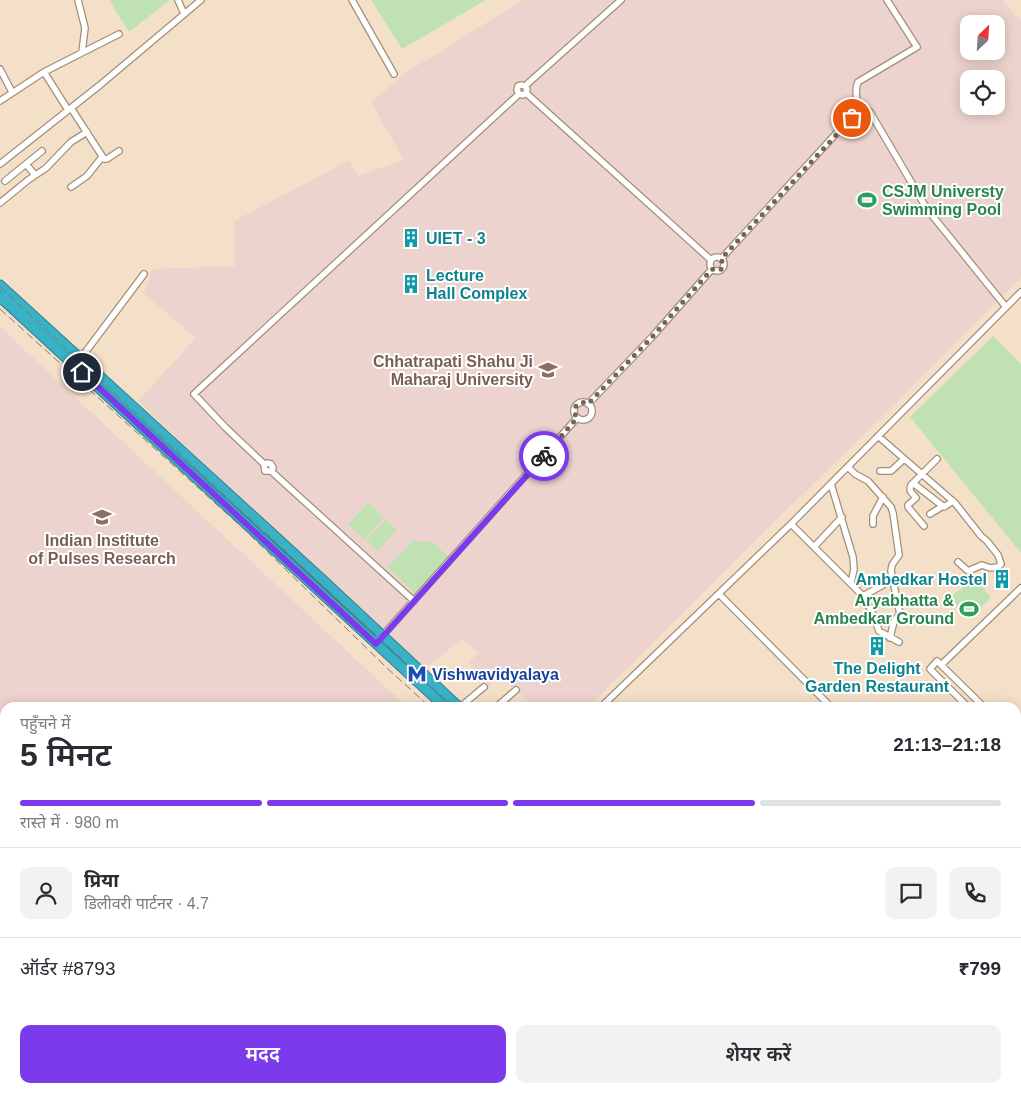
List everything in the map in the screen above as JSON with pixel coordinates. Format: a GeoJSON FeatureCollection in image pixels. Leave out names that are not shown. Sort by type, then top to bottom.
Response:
{"type":"FeatureCollection","features":[{"type":"Feature","properties":{"kind":"highway"},"geometry":{"type":"LineString","coordinates":[[0,285],[455,702]]}},
{"type":"Feature","properties":{"kind":"highway"},"geometry":{"type":"LineString","coordinates":[[0,297],[439,702]]}},
{"type":"Feature","properties":{"kind":"highway"},"geometry":{"type":"LineString","coordinates":[[142,427],[148,420]]}},
{"type":"Feature","properties":{"kind":"street"},"geometry":{"type":"LineString","coordinates":[[78,0],[85,28],[82,52]]}},
{"type":"Feature","properties":{"kind":"street"},"geometry":{"type":"LineString","coordinates":[[178,0],[184,14]]}},
{"type":"Feature","properties":{"kind":"street"},"geometry":{"type":"LineString","coordinates":[[0,164],[201,0]]}},
{"type":"Feature","properties":{"kind":"street"},"geometry":{"type":"LineString","coordinates":[[352,0],[394,74]]}},
{"type":"Feature","properties":{"kind":"street"},"geometry":{"type":"LineString","coordinates":[[519,94],[518,86],[525,86],[621,0]]}},
{"type":"Feature","properties":{"kind":"street"},"geometry":{"type":"LineString","coordinates":[[721,259],[852,118],[857,107],[855,89],[858,82],[917,47],[887,0]]}},
{"type":"Feature","properties":{"kind":"street"},"geometry":{"type":"LineString","coordinates":[[0,101],[44,72],[119,34]]}},
{"type":"Feature","properties":{"kind":"street"},"geometry":{"type":"LineString","coordinates":[[0,69],[12,92]]}},
{"type":"Feature","properties":{"kind":"street"},"geometry":{"type":"LineString","coordinates":[[44,72],[87,132],[102,157],[106,160],[119,152]]}},
{"type":"Feature","properties":{"kind":"street"},"geometry":{"type":"LineString","coordinates":[[525,86],[527,89],[526,93],[711,260]]}},
{"type":"Feature","properties":{"kind":"street"},"geometry":{"type":"LineString","coordinates":[[414,601],[271,471],[264,471],[264,464],[194,394],[519,94],[526,93]]}},
{"type":"Feature","properties":{"kind":"street"},"geometry":{"type":"LineString","coordinates":[[857,107],[864,108],[870,112],[927,209],[1006,307]]}},
{"type":"Feature","properties":{"kind":"street"},"geometry":{"type":"LineString","coordinates":[[0,203],[52,162],[71,142],[87,132]]}},
{"type":"Feature","properties":{"kind":"street"},"geometry":{"type":"LineString","coordinates":[[5,182],[42,151]]}},
{"type":"Feature","properties":{"kind":"street"},"geometry":{"type":"LineString","coordinates":[[71,187],[87,176],[102,157]]}},
{"type":"Feature","properties":{"kind":"street"},"geometry":{"type":"LineString","coordinates":[[26,164],[35,175]]}},
{"type":"Feature","properties":{"kind":"street"},"geometry":{"type":"LineString","coordinates":[[711,260],[721,259]]}},
{"type":"Feature","properties":{"kind":"street"},"geometry":{"type":"LineString","coordinates":[[712,269],[717,271],[722,269],[721,259]]}},
{"type":"Feature","properties":{"kind":"street"},"geometry":{"type":"LineString","coordinates":[[711,260],[710,265],[712,269]]}},
{"type":"Feature","properties":{"kind":"street"},"geometry":{"type":"LineString","coordinates":[[588,404],[652,337],[712,269]]}},
{"type":"Feature","properties":{"kind":"street"},"geometry":{"type":"LineString","coordinates":[[81,358],[144,274]]}},
{"type":"Feature","properties":{"kind":"street"},"geometry":{"type":"LineString","coordinates":[[606,702],[791,524],[1021,292]]}},
{"type":"Feature","properties":{"kind":"street"},"geometry":{"type":"LineString","coordinates":[[582,402],[588,404],[592,410],[590,417],[584,420],[577,418],[574,412],[576,406],[582,402]]}},
{"type":"Feature","properties":{"kind":"street"},"geometry":{"type":"LineString","coordinates":[[376,644],[577,418]]}},
{"type":"Feature","properties":{"kind":"street"},"geometry":{"type":"LineString","coordinates":[[878,436],[953,501],[987,541],[998,556],[1000,564],[998,567],[980,566],[968,571],[958,562]]}},
{"type":"Feature","properties":{"kind":"street"},"geometry":{"type":"LineString","coordinates":[[880,471],[891,471],[904,459]]}},
{"type":"Feature","properties":{"kind":"street"},"geometry":{"type":"LineString","coordinates":[[924,526],[908,507],[916,498],[910,490],[913,483],[937,459]]}},
{"type":"Feature","properties":{"kind":"street"},"geometry":{"type":"LineString","coordinates":[[848,467],[855,474],[868,481],[892,510],[899,552],[891,571],[900,614],[894,621],[890,638]]}},
{"type":"Feature","properties":{"kind":"street"},"geometry":{"type":"LineString","coordinates":[[913,483],[943,506]]}},
{"type":"Feature","properties":{"kind":"street"},"geometry":{"type":"LineString","coordinates":[[831,484],[854,560],[851,583]]}},
{"type":"Feature","properties":{"kind":"street"},"geometry":{"type":"LineString","coordinates":[[873,524],[873,516],[883,498]]}},
{"type":"Feature","properties":{"kind":"street"},"geometry":{"type":"LineString","coordinates":[[930,514],[953,501]]}},
{"type":"Feature","properties":{"kind":"street"},"geometry":{"type":"LineString","coordinates":[[814,547],[842,517]]}},
{"type":"Feature","properties":{"kind":"street"},"geometry":{"type":"LineString","coordinates":[[791,524],[863,596],[873,614],[879,631],[899,642]]}},
{"type":"Feature","properties":{"kind":"street"},"geometry":{"type":"LineString","coordinates":[[863,596],[884,586]]}},
{"type":"Feature","properties":{"kind":"street"},"geometry":{"type":"LineString","coordinates":[[963,702],[930,669],[939,663],[1021,588]]}},
{"type":"Feature","properties":{"kind":"street"},"geometry":{"type":"LineString","coordinates":[[719,594],[826,702]]}},
{"type":"Feature","properties":{"kind":"street"},"geometry":{"type":"LineString","coordinates":[[939,663],[979,702]]}},
{"type":"Feature","properties":{"kind":"street"},"geometry":{"type":"LineString","coordinates":[[466,702],[484,687]]}},
{"type":"Feature","properties":{"kind":"street"},"geometry":{"type":"LineString","coordinates":[[502,702],[516,690]]}},
{"type":"Feature","properties":{"kind":"shaded area","name":"Chhatrapati Shahu Ji Maharaj University"},"geometry":{"type":"Polygon","coordinates":[[[523,0],[1002,0],[1021,21],[1021,278],[593,702],[529,702],[501,676],[489,686],[469,662],[478,653],[462,639],[423,670],[138,401],[196,338],[144,294],[152,269],[235,266],[234,221],[350,160],[358,176],[404,160],[371,102],[407,72],[523,0]]]}},
{"type":"Feature","properties":{"kind":"shaded area","name":"Indian Institute of Pulses Research"},"geometry":{"type":"Polygon","coordinates":[[[0,327],[402,702],[0,702],[0,327]]]}},
{"type":"Feature","properties":{"kind":"green space"},"geometry":{"type":"Polygon","coordinates":[[[109,0],[170,0],[129,32],[109,0]]]}},
{"type":"Feature","properties":{"kind":"green space"},"geometry":{"type":"Polygon","coordinates":[[[371,0],[486,0],[402,49],[371,0]]]}},
{"type":"Feature","properties":{"kind":"green space"},"geometry":{"type":"Polygon","coordinates":[[[993,336],[1021,364],[1021,553],[910,417],[993,336]]]}},
{"type":"Feature","properties":{"kind":"green space"},"geometry":{"type":"Polygon","coordinates":[[[368,503],[384,518],[364,539],[348,524],[368,503]]]}},
{"type":"Feature","properties":{"kind":"green space"},"geometry":{"type":"Polygon","coordinates":[[[386,520],[397,530],[377,551],[366,541],[386,520]]]}},
{"type":"Feature","properties":{"kind":"green space"},"geometry":{"type":"Polygon","coordinates":[[[413,540],[419,542],[431,541],[449,557],[416,594],[387,567],[413,540]]]}},
{"type":"Feature","properties":{"kind":"green space","name":"Aryabhatta & Ambedkar Ground"},"geometry":{"type":"Polygon","coordinates":[[[976,579],[991,598],[968,619],[949,597],[976,579]]]}},
{"type":"Feature","properties":{"kind":"railway"},"geometry":{"type":"LineString","coordinates":[[0,287],[449,702]]}},
{"type":"Feature","properties":{"kind":"railway"},"geometry":{"type":"LineString","coordinates":[[0,309],[245,530],[424,702]]}},
{"type":"Feature","properties":{"kind":"way so far"},"geometry":{"type":"LineString","coordinates":[[544,456],[577,418],[574,409],[578,403],[585,402],[588,404],[652,337],[712,269],[717,271],[722,269],[723,261],[721,259],[852,118]]}},
{"type":"Feature","properties":{"kind":"place","name":"CSJM Universty Swimming Pool"},"geometry":{"type":"Point","coordinates":[867,200]}},
{"type":"Feature","properties":{"kind":"place","name":"UIET - 3"},"geometry":{"type":"Point","coordinates":[411,238]}},
{"type":"Feature","properties":{"kind":"place","name":"Lecture Hall Complex"},"geometry":{"type":"Point","coordinates":[411,284]}},
{"type":"Feature","properties":{"kind":"place","name":"Chhatrapati Shahu Ji Maharaj University"},"geometry":{"type":"Point","coordinates":[548,370]}},
{"type":"Feature","properties":{"kind":"place","name":"Indian Institute of Pulses Research"},"geometry":{"type":"Point","coordinates":[102,517]}},
{"type":"Feature","properties":{"kind":"place","name":"Ambedkar Hostel"},"geometry":{"type":"Point","coordinates":[1002,579]}},
{"type":"Feature","properties":{"kind":"place","name":"Aryabhatta & Ambedkar Ground"},"geometry":{"type":"Point","coordinates":[969,609]}},
{"type":"Feature","properties":{"kind":"place","name":"The Delight Garden Restaurant"},"geometry":{"type":"Point","coordinates":[877,646]}},
{"type":"Feature","properties":{"kind":"place","name":"Vishwavidyalaya"},"geometry":{"type":"Point","coordinates":[417,674]}},
{"type":"Feature","properties":{"kind":"route"},"geometry":{"type":"LineString","coordinates":[[82,372],[376,644],[544,456]]}}]}
